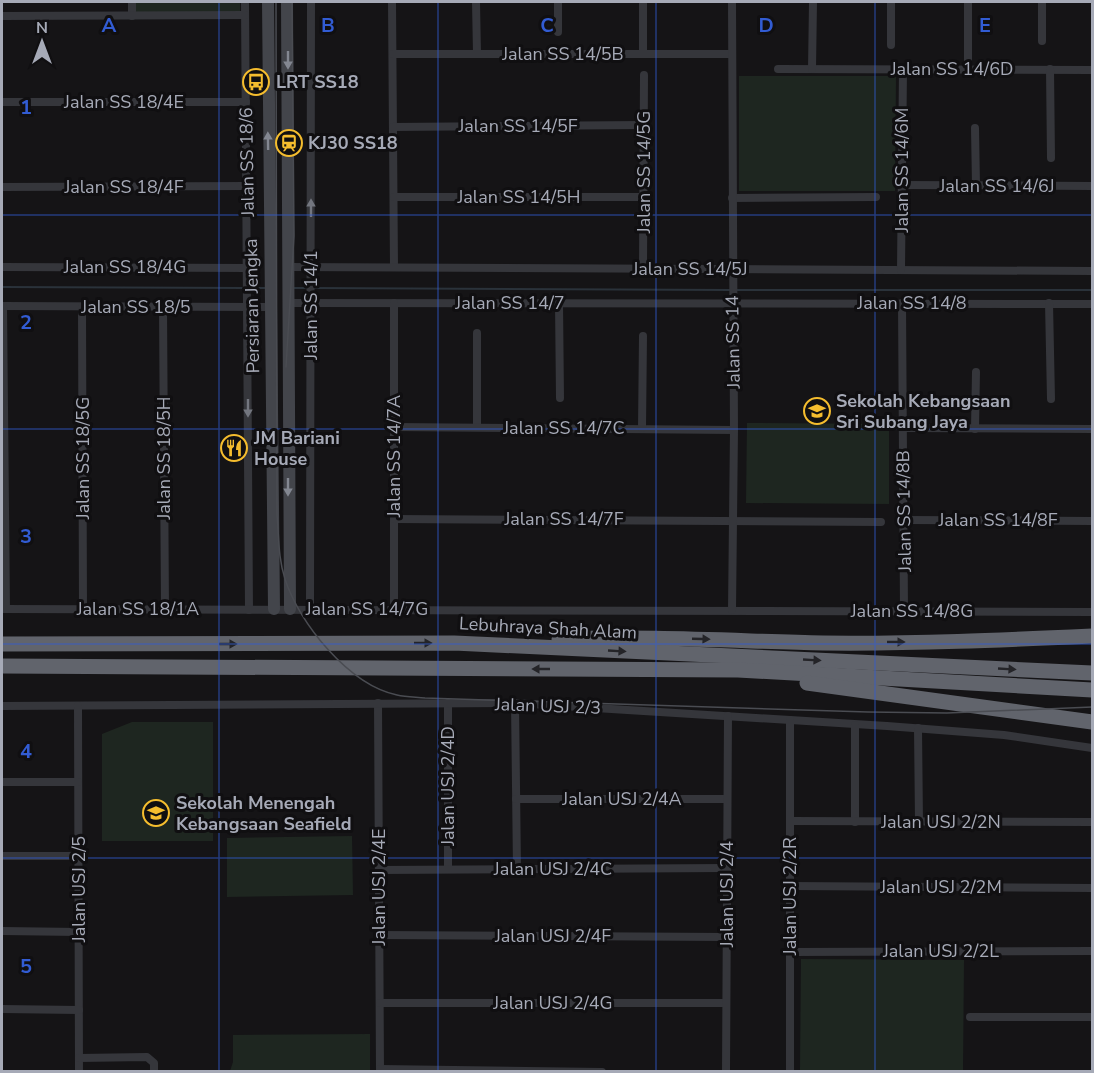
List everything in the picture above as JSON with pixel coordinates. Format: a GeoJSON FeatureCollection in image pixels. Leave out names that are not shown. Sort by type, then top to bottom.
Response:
{"type":"FeatureCollection","features":[{"type":"Feature","properties":{"kind":"highway"},"geometry":{"type":"LineString","coordinates":[[2,636],[169,644]]}},
{"type":"Feature","properties":{"kind":"highway"},"geometry":{"type":"LineString","coordinates":[[454,643],[631,636],[824,643],[936,642],[1092,636]]}},
{"type":"Feature","properties":{"kind":"highway","name":"Lebuhraya Shah Alam"},"geometry":{"type":"LineString","coordinates":[[2,644],[454,643],[1092,673]]}},
{"type":"Feature","properties":{"kind":"highway","name":"Lebuhraya Shah Alam"},"geometry":{"type":"LineString","coordinates":[[2,666],[738,670],[1092,690]]}},
{"type":"Feature","properties":{"kind":"highway"},"geometry":{"type":"LineString","coordinates":[[2,675],[70,675],[166,668]]}},
{"type":"Feature","properties":{"kind":"highway"},"geometry":{"type":"LineString","coordinates":[[738,670],[784,680],[1092,722]]}},
{"type":"Feature","properties":{"kind":"main road","name":"Persiaran Jengka"},"geometry":{"type":"LineString","coordinates":[[268,2],[274,609]]}},
{"type":"Feature","properties":{"kind":"main road","name":"Persiaran Jengka"},"geometry":{"type":"LineString","coordinates":[[287,2],[288,594],[290,609]]}},
{"type":"Feature","properties":{"kind":"main road"},"geometry":{"type":"LineString","coordinates":[[273,593],[281,599],[288,594]]}},
{"type":"Feature","properties":{"kind":"street"},"geometry":{"type":"LineString","coordinates":[[132,2],[132,16]]}},
{"type":"Feature","properties":{"kind":"street","name":"Jalan SS 18/6"},"geometry":{"type":"LineString","coordinates":[[245,2],[249,610]]}},
{"type":"Feature","properties":{"kind":"street","name":"Jalan SS 14/1"},"geometry":{"type":"LineString","coordinates":[[310,609],[311,2]]}},
{"type":"Feature","properties":{"kind":"street"},"geometry":{"type":"LineString","coordinates":[[392,2],[394,267]]}},
{"type":"Feature","properties":{"kind":"street"},"geometry":{"type":"LineString","coordinates":[[476,2],[477,54]]}},
{"type":"Feature","properties":{"kind":"street"},"geometry":{"type":"LineString","coordinates":[[558,2],[558,32]]}},
{"type":"Feature","properties":{"kind":"street"},"geometry":{"type":"LineString","coordinates":[[643,2],[644,54]]}},
{"type":"Feature","properties":{"kind":"street","name":"Jalan SS 14"},"geometry":{"type":"LineString","coordinates":[[732,2],[734,430],[732,610]]}},
{"type":"Feature","properties":{"kind":"street"},"geometry":{"type":"LineString","coordinates":[[812,69],[813,2]]}},
{"type":"Feature","properties":{"kind":"street"},"geometry":{"type":"LineString","coordinates":[[891,2],[891,45]]}},
{"type":"Feature","properties":{"kind":"street"},"geometry":{"type":"LineString","coordinates":[[968,2],[968,69]]}},
{"type":"Feature","properties":{"kind":"street"},"geometry":{"type":"LineString","coordinates":[[1042,2],[1042,41]]}},
{"type":"Feature","properties":{"kind":"street"},"geometry":{"type":"LineString","coordinates":[[2,16],[245,15]]}},
{"type":"Feature","properties":{"kind":"street","name":"Jalan SS 14/5B"},"geometry":{"type":"LineString","coordinates":[[393,54],[732,54]]}},
{"type":"Feature","properties":{"kind":"street","name":"Jalan SS 14/6D"},"geometry":{"type":"LineString","coordinates":[[778,69],[1092,70]]}},
{"type":"Feature","properties":{"kind":"street","name":"Jalan SS 14/6M"},"geometry":{"type":"LineString","coordinates":[[901,270],[903,69]]}},
{"type":"Feature","properties":{"kind":"street"},"geometry":{"type":"LineString","coordinates":[[1050,69],[1051,158]]}},
{"type":"Feature","properties":{"kind":"street","name":"Jalan SS 14/5G"},"geometry":{"type":"LineString","coordinates":[[643,269],[644,75]]}},
{"type":"Feature","properties":{"kind":"street","name":"Jalan SS 18/4E"},"geometry":{"type":"LineString","coordinates":[[2,102],[246,102]]}},
{"type":"Feature","properties":{"kind":"street","name":"Jalan SS 14/5F"},"geometry":{"type":"LineString","coordinates":[[393,127],[644,125]]}},
{"type":"Feature","properties":{"kind":"street"},"geometry":{"type":"LineString","coordinates":[[975,128],[976,186]]}},
{"type":"Feature","properties":{"kind":"street","name":"Jalan SS 14/6J"},"geometry":{"type":"LineString","coordinates":[[902,185],[1092,186]]}},
{"type":"Feature","properties":{"kind":"street","name":"Jalan SS 18/4F"},"geometry":{"type":"LineString","coordinates":[[2,187],[247,186]]}},
{"type":"Feature","properties":{"kind":"street","name":"Jalan SS 14/5H"},"geometry":{"type":"LineString","coordinates":[[394,197],[644,197]]}},
{"type":"Feature","properties":{"kind":"street"},"geometry":{"type":"LineString","coordinates":[[732,198],[876,197]]}},
{"type":"Feature","properties":{"kind":"street","name":"Jalan SS 18/4G"},"geometry":{"type":"LineString","coordinates":[[2,267],[248,268]]}},
{"type":"Feature","properties":{"kind":"street","name":"Jalan SS 14/5J"},"geometry":{"type":"LineString","coordinates":[[288,267],[1092,271]]}},
{"type":"Feature","properties":{"kind":"street","name":"Jalan SS 14/7"},"geometry":{"type":"LineString","coordinates":[[288,293],[311,303],[559,303],[732,295]]}},
{"type":"Feature","properties":{"kind":"street","name":"Jalan SS 14/8"},"geometry":{"type":"LineString","coordinates":[[732,295],[902,303],[1092,304]]}},
{"type":"Feature","properties":{"kind":"street","name":"Jalan SS 14/7A"},"geometry":{"type":"LineString","coordinates":[[394,303],[394,609]]}},
{"type":"Feature","properties":{"kind":"street"},"geometry":{"type":"LineString","coordinates":[[559,303],[560,398]]}},
{"type":"Feature","properties":{"kind":"street","name":"Jalan SS 14/8B"},"geometry":{"type":"LineString","coordinates":[[902,303],[904,611]]}},
{"type":"Feature","properties":{"kind":"street"},"geometry":{"type":"LineString","coordinates":[[1049,303],[1051,399]]}},
{"type":"Feature","properties":{"kind":"street"},"geometry":{"type":"LineString","coordinates":[[2,306],[4,609]]}},
{"type":"Feature","properties":{"kind":"street","name":"Jalan SS 18/5"},"geometry":{"type":"LineString","coordinates":[[2,306],[270,307]]}},
{"type":"Feature","properties":{"kind":"street","name":"Jalan SS 18/5G"},"geometry":{"type":"LineString","coordinates":[[82,307],[83,609]]}},
{"type":"Feature","properties":{"kind":"street","name":"Jalan SS 18/5H"},"geometry":{"type":"LineString","coordinates":[[163,307],[165,609]]}},
{"type":"Feature","properties":{"kind":"street"},"geometry":{"type":"LineString","coordinates":[[477,333],[477,427]]}},
{"type":"Feature","properties":{"kind":"street"},"geometry":{"type":"LineString","coordinates":[[642,428],[643,336]]}},
{"type":"Feature","properties":{"kind":"street"},"geometry":{"type":"LineString","coordinates":[[975,372],[975,429]]}},
{"type":"Feature","properties":{"kind":"street","name":"Jalan SS 14/7C"},"geometry":{"type":"LineString","coordinates":[[394,427],[734,430]]}},
{"type":"Feature","properties":{"kind":"street"},"geometry":{"type":"LineString","coordinates":[[903,428],[1092,429]]}},
{"type":"Feature","properties":{"kind":"street","name":"Jalan SS 14/7F"},"geometry":{"type":"LineString","coordinates":[[394,519],[734,519],[881,522]]}},
{"type":"Feature","properties":{"kind":"street","name":"Jalan SS 14/8F"},"geometry":{"type":"LineString","coordinates":[[904,520],[1092,521]]}},
{"type":"Feature","properties":{"kind":"street","name":"Jalan SS 18/1A"},"geometry":{"type":"LineString","coordinates":[[4,609],[274,609]]}},
{"type":"Feature","properties":{"kind":"street"},"geometry":{"type":"LineString","coordinates":[[274,609],[290,609]]}},
{"type":"Feature","properties":{"kind":"street","name":"Jalan SS 14/7G"},"geometry":{"type":"LineString","coordinates":[[290,609],[732,610]]}},
{"type":"Feature","properties":{"kind":"street","name":"Jalan SS 14/8G"},"geometry":{"type":"LineString","coordinates":[[732,610],[1092,612]]}},
{"type":"Feature","properties":{"kind":"street","name":"Jalan USJ 2/4E"},"geometry":{"type":"LineString","coordinates":[[378,703],[380,1070]]}},
{"type":"Feature","properties":{"kind":"street","name":"Jalan USJ 2/4D"},"geometry":{"type":"LineString","coordinates":[[448,703],[448,869]]}},
{"type":"Feature","properties":{"kind":"street"},"geometry":{"type":"LineString","coordinates":[[515,703],[517,869]]}},
{"type":"Feature","properties":{"kind":"street","name":"Jalan USJ 2/3"},"geometry":{"type":"LineString","coordinates":[[2,706],[515,703],[918,728],[1004,735],[1092,748]]}},
{"type":"Feature","properties":{"kind":"street","name":"Jalan USJ 2/5"},"geometry":{"type":"LineString","coordinates":[[78,706],[79,1071]]}},
{"type":"Feature","properties":{"kind":"street","name":"Jalan USJ 2/4"},"geometry":{"type":"LineString","coordinates":[[726,1071],[728,716]]}},
{"type":"Feature","properties":{"kind":"street","name":"Jalan USJ 2/2R"},"geometry":{"type":"LineString","coordinates":[[790,720],[790,1071]]}},
{"type":"Feature","properties":{"kind":"street"},"geometry":{"type":"LineString","coordinates":[[855,725],[855,822]]}},
{"type":"Feature","properties":{"kind":"street"},"geometry":{"type":"LineString","coordinates":[[918,728],[919,822]]}},
{"type":"Feature","properties":{"kind":"street"},"geometry":{"type":"LineString","coordinates":[[2,782],[78,782]]}},
{"type":"Feature","properties":{"kind":"street","name":"Jalan USJ 2/4A"},"geometry":{"type":"LineString","coordinates":[[516,799],[727,799]]}},
{"type":"Feature","properties":{"kind":"street","name":"Jalan USJ 2/2N"},"geometry":{"type":"LineString","coordinates":[[790,821],[1092,822]]}},
{"type":"Feature","properties":{"kind":"street"},"geometry":{"type":"LineString","coordinates":[[2,856],[79,856]]}},
{"type":"Feature","properties":{"kind":"street","name":"Jalan USJ 2/4C"},"geometry":{"type":"LineString","coordinates":[[379,870],[727,868]]}},
{"type":"Feature","properties":{"kind":"street","name":"Jalan USJ 2/2M"},"geometry":{"type":"LineString","coordinates":[[790,886],[1092,888]]}},
{"type":"Feature","properties":{"kind":"street"},"geometry":{"type":"LineString","coordinates":[[2,931],[79,932]]}},
{"type":"Feature","properties":{"kind":"street","name":"Jalan USJ 2/4F"},"geometry":{"type":"LineString","coordinates":[[379,935],[726,937]]}},
{"type":"Feature","properties":{"kind":"street","name":"Jalan USJ 2/2L"},"geometry":{"type":"LineString","coordinates":[[790,952],[1092,951]]}},
{"type":"Feature","properties":{"kind":"street","name":"Jalan USJ 2/4G"},"geometry":{"type":"LineString","coordinates":[[380,1003],[726,1003]]}},
{"type":"Feature","properties":{"kind":"street"},"geometry":{"type":"LineString","coordinates":[[2,1009],[79,1010]]}},
{"type":"Feature","properties":{"kind":"street"},"geometry":{"type":"LineString","coordinates":[[970,1017],[1092,1017]]}},
{"type":"Feature","properties":{"kind":"street"},"geometry":{"type":"LineString","coordinates":[[79,1058],[147,1057],[154,1063],[154,1071]]}},
{"type":"Feature","properties":{"kind":"street"},"geometry":{"type":"LineString","coordinates":[[380,1070],[602,1071]]}},
{"type":"Feature","properties":{"kind":"shaded area"},"geometry":{"type":"Polygon","coordinates":[[[136,2],[240,2],[240,12],[136,13],[136,2]]]}},
{"type":"Feature","properties":{"kind":"shaded area"},"geometry":{"type":"Polygon","coordinates":[[[739,76],[896,76],[895,191],[739,191],[739,76]]]}},
{"type":"Feature","properties":{"kind":"shaded area"},"geometry":{"type":"Polygon","coordinates":[[[747,423],[889,424],[889,504],[746,503],[747,423]]]}},
{"type":"Feature","properties":{"kind":"shaded area"},"geometry":{"type":"Polygon","coordinates":[[[132,722],[213,722],[213,841],[102,841],[102,734],[132,722]]]}},
{"type":"Feature","properties":{"kind":"shaded area"},"geometry":{"type":"Polygon","coordinates":[[[352,836],[353,895],[227,897],[227,838],[352,836]]]}},
{"type":"Feature","properties":{"kind":"shaded area"},"geometry":{"type":"Polygon","coordinates":[[[801,959],[964,960],[963,1071],[800,1071],[801,959]]]}},
{"type":"Feature","properties":{"kind":"shaded area"},"geometry":{"type":"Polygon","coordinates":[[[370,1034],[370,1071],[230,1071],[233,1062],[233,1035],[370,1034]]]}},
{"type":"Feature","properties":{"kind":"waterway"},"geometry":{"type":"LineString","coordinates":[[2,287],[245,288]]}},
{"type":"Feature","properties":{"kind":"waterway"},"geometry":{"type":"LineString","coordinates":[[250,288],[266,288]]}},
{"type":"Feature","properties":{"kind":"waterway"},"geometry":{"type":"LineString","coordinates":[[292,288],[308,288]]}},
{"type":"Feature","properties":{"kind":"waterway"},"geometry":{"type":"LineString","coordinates":[[313,288],[731,290]]}},
{"type":"Feature","properties":{"kind":"waterway"},"geometry":{"type":"LineString","coordinates":[[736,290],[1092,290]]}},
{"type":"Feature","properties":{"kind":"tram line"},"geometry":{"type":"LineString","coordinates":[[276,2],[277,515],[280,555],[285,579],[302,614],[328,650],[344,666],[379,689],[407,697],[425,698],[868,712],[947,713],[1092,707]]}},
{"type":"Feature","properties":{"kind":"tram line"},"geometry":{"type":"LineString","coordinates":[[286,367],[294,236],[292,2]]}},
{"type":"Feature","properties":{"kind":"place","name":"LRT SS18"},"geometry":{"type":"Point","coordinates":[256,82]}},
{"type":"Feature","properties":{"kind":"place","name":"KJ30 SS18"},"geometry":{"type":"Point","coordinates":[289,143]}},
{"type":"Feature","properties":{"kind":"place","name":"Sekolah Kebangsaan Sri Subang Jaya"},"geometry":{"type":"Point","coordinates":[817,411]}},
{"type":"Feature","properties":{"kind":"place","name":"JM Bariani House"},"geometry":{"type":"Point","coordinates":[234,448]}},
{"type":"Feature","properties":{"kind":"place","name":"Sekolah Menengah Kebangsaan Seafield"},"geometry":{"type":"Point","coordinates":[156,813]}}]}
